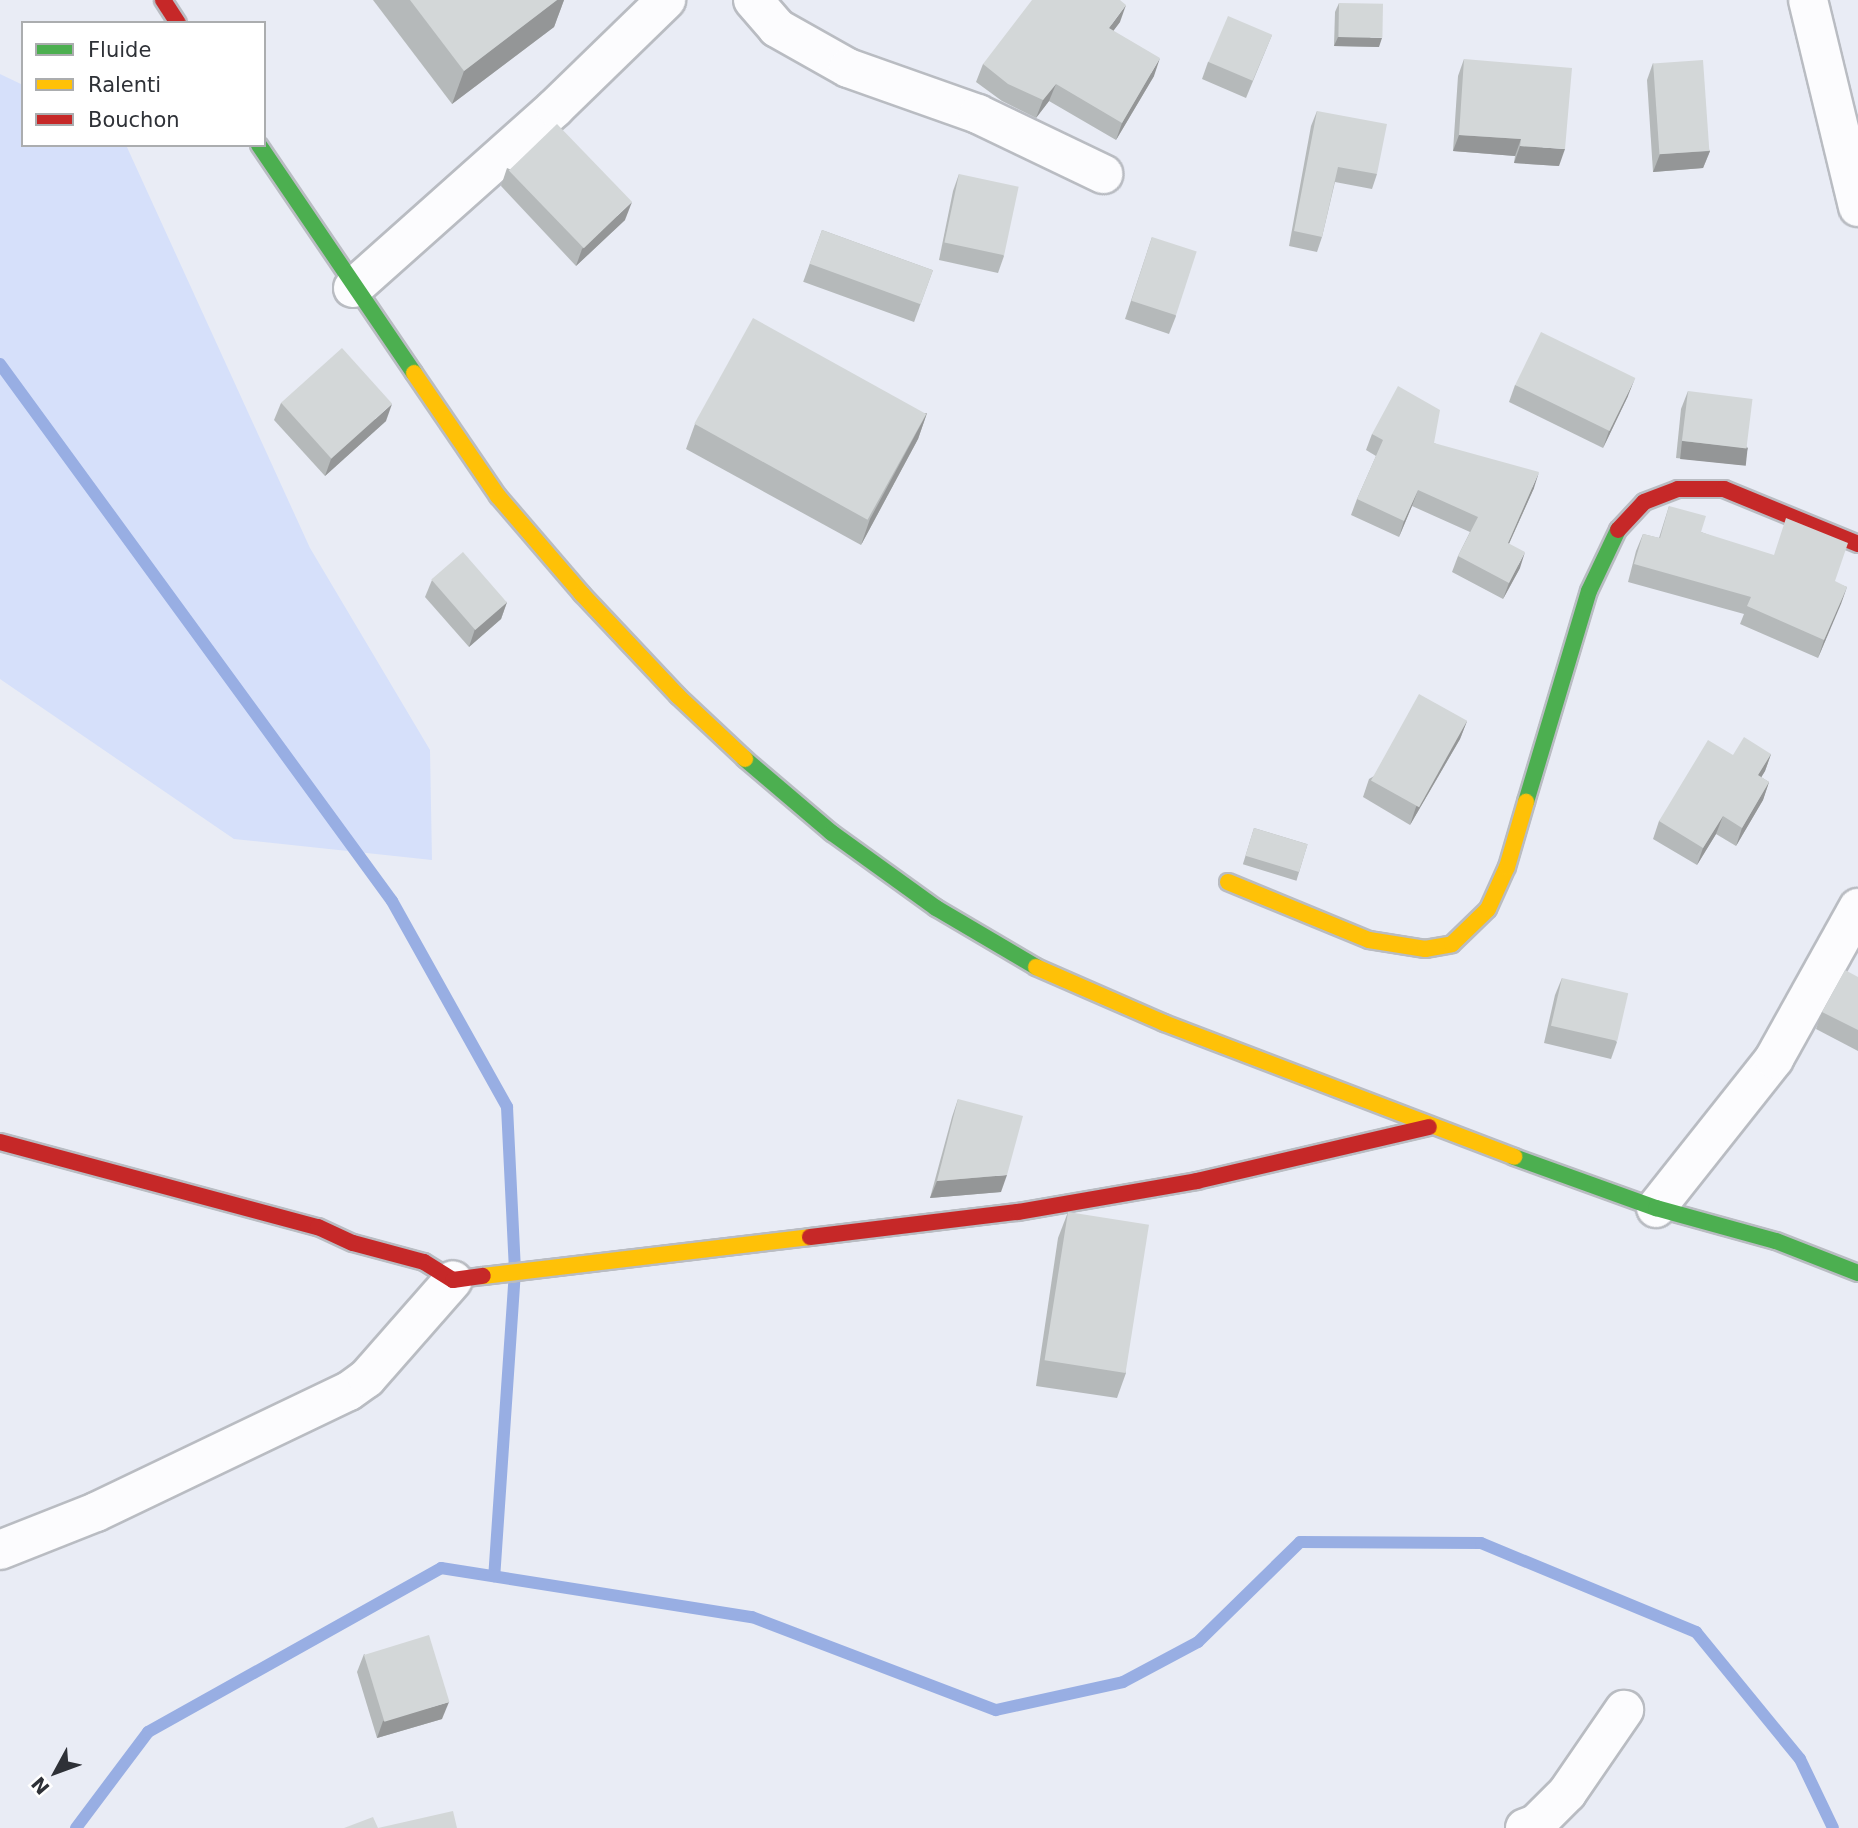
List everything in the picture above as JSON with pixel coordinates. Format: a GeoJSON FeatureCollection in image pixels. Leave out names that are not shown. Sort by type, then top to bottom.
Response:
{"type":"FeatureCollection","features":[{"type":"Feature","properties":{"kind":"main road"},"geometry":{"type":"LineString","coordinates":[[163,0],[177,21]]}},
{"type":"Feature","properties":{"kind":"main road"},"geometry":{"type":"LineString","coordinates":[[260,147],[353,288],[498,496],[582,593],[678,696],[832,833],[936,908],[1040,970],[1429,1127],[1656,1208],[1776,1241],[1858,1273]]}},
{"type":"Feature","properties":{"kind":"main road"},"geometry":{"type":"LineString","coordinates":[[1228,883],[1369,940],[1425,949],[1452,944],[1471,930],[1488,909],[1507,867],[1589,590],[1618,530],[1644,502],[1678,489],[1724,489],[1858,544]]}},
{"type":"Feature","properties":{"kind":"main road"},"geometry":{"type":"LineString","coordinates":[[0,1142],[318,1227],[353,1243],[424,1262],[453,1280],[1018,1212],[1197,1181],[1429,1127]]}},
{"type":"Feature","properties":{"kind":"street"},"geometry":{"type":"LineString","coordinates":[[353,288],[555,108],[666,0]]}},
{"type":"Feature","properties":{"kind":"street"},"geometry":{"type":"LineString","coordinates":[[753,0],[777,28],[848,68],[978,114],[1103,174]]}},
{"type":"Feature","properties":{"kind":"street"},"geometry":{"type":"LineString","coordinates":[[1808,0],[1858,207]]}},
{"type":"Feature","properties":{"kind":"street"},"geometry":{"type":"LineString","coordinates":[[1656,1208],[1774,1059],[1858,908]]}},
{"type":"Feature","properties":{"kind":"street"},"geometry":{"type":"LineString","coordinates":[[0,1550],[96,1512],[349,1391],[367,1378],[453,1280]]}},
{"type":"Feature","properties":{"kind":"street"},"geometry":{"type":"LineString","coordinates":[[1525,1828],[1536,1824],[1567,1793],[1624,1710]]}},
{"type":"Feature","properties":{"kind":"shaded area"},"geometry":{"type":"Polygon","coordinates":[[[0,74],[21,84],[21,147],[127,147],[310,548],[430,750],[432,860],[234,839],[0,679],[0,74]]]}},
{"type":"Feature","properties":{"kind":"building"},"geometry":{"type":"Polygon","coordinates":[[[410,0],[557,0],[464,71],[410,0]]]}},
{"type":"Feature","properties":{"kind":"building"},"geometry":{"type":"Polygon","coordinates":[[[1032,0],[1120,0],[1126,5],[1109,28],[1160,58],[1122,123],[1056,84],[1043,100],[1008,84],[983,64],[1032,0]]]}},
{"type":"Feature","properties":{"kind":"building"},"geometry":{"type":"Polygon","coordinates":[[[1339,3],[1383,4],[1382,38],[1338,37],[1339,3]]]}},
{"type":"Feature","properties":{"kind":"building"},"geometry":{"type":"Polygon","coordinates":[[[1228,16],[1272,35],[1253,81],[1208,62],[1228,16]]]}},
{"type":"Feature","properties":{"kind":"building"},"geometry":{"type":"Polygon","coordinates":[[[1464,59],[1572,68],[1565,149],[1520,146],[1521,139],[1459,135],[1464,59]]]}},
{"type":"Feature","properties":{"kind":"building"},"geometry":{"type":"Polygon","coordinates":[[[1703,60],[1709,151],[1659,154],[1653,63],[1703,60]]]}},
{"type":"Feature","properties":{"kind":"building"},"geometry":{"type":"Polygon","coordinates":[[[1317,111],[1387,124],[1377,174],[1338,167],[1322,237],[1294,231],[1317,111]]]}},
{"type":"Feature","properties":{"kind":"building"},"geometry":{"type":"Polygon","coordinates":[[[557,124],[632,202],[584,248],[509,171],[557,124]]]}},
{"type":"Feature","properties":{"kind":"building"},"geometry":{"type":"Polygon","coordinates":[[[959,174],[1019,187],[1004,255],[944,242],[959,174]]]}},
{"type":"Feature","properties":{"kind":"building"},"geometry":{"type":"Polygon","coordinates":[[[822,230],[933,270],[921,304],[810,264],[822,230]]]}},
{"type":"Feature","properties":{"kind":"building"},"geometry":{"type":"Polygon","coordinates":[[[1152,237],[1197,252],[1176,315],[1131,301],[1152,237]]]}},
{"type":"Feature","properties":{"kind":"building"},"geometry":{"type":"Polygon","coordinates":[[[753,318],[926,414],[868,520],[694,424],[753,318]]]}},
{"type":"Feature","properties":{"kind":"building"},"geometry":{"type":"Polygon","coordinates":[[[1541,332],[1635,378],[1610,431],[1515,385],[1541,332]]]}},
{"type":"Feature","properties":{"kind":"building"},"geometry":{"type":"Polygon","coordinates":[[[342,348],[392,404],[331,459],[281,403],[342,348]]]}},
{"type":"Feature","properties":{"kind":"building"},"geometry":{"type":"Polygon","coordinates":[[[1398,386],[1440,410],[1434,443],[1539,472],[1508,543],[1525,552],[1509,583],[1458,556],[1478,517],[1418,490],[1404,521],[1357,499],[1383,440],[1372,434],[1398,386]]]}},
{"type":"Feature","properties":{"kind":"building"},"geometry":{"type":"Polygon","coordinates":[[[1688,391],[1753,399],[1746,449],[1682,441],[1688,391]]]}},
{"type":"Feature","properties":{"kind":"building"},"geometry":{"type":"Polygon","coordinates":[[[1669,506],[1706,516],[1701,532],[1774,555],[1786,518],[1848,543],[1835,581],[1847,587],[1824,640],[1747,606],[1751,597],[1634,564],[1643,534],[1660,538],[1669,506]]]}},
{"type":"Feature","properties":{"kind":"building"},"geometry":{"type":"Polygon","coordinates":[[[463,552],[507,603],[475,630],[431,580],[463,552]]]}},
{"type":"Feature","properties":{"kind":"building"},"geometry":{"type":"Polygon","coordinates":[[[1419,694],[1467,721],[1419,807],[1371,781],[1419,694]]]}},
{"type":"Feature","properties":{"kind":"building"},"geometry":{"type":"Polygon","coordinates":[[[1744,737],[1771,754],[1758,775],[1769,782],[1742,828],[1723,816],[1703,848],[1659,821],[1708,740],[1733,755],[1744,737]]]}},
{"type":"Feature","properties":{"kind":"building"},"geometry":{"type":"Polygon","coordinates":[[[1254,828],[1308,844],[1299,872],[1246,856],[1254,828]]]}},
{"type":"Feature","properties":{"kind":"building"},"geometry":{"type":"Polygon","coordinates":[[[1845,970],[1858,977],[1858,1030],[1822,1012],[1845,970]]]}},
{"type":"Feature","properties":{"kind":"building"},"geometry":{"type":"Polygon","coordinates":[[[1562,978],[1628,993],[1617,1041],[1551,1026],[1562,978]]]}},
{"type":"Feature","properties":{"kind":"building"},"geometry":{"type":"Polygon","coordinates":[[[958,1099],[1023,1116],[1007,1175],[937,1181],[958,1099]]]}},
{"type":"Feature","properties":{"kind":"building"},"geometry":{"type":"Polygon","coordinates":[[[1068,1212],[1149,1225],[1126,1373],[1045,1360],[1068,1212]]]}},
{"type":"Feature","properties":{"kind":"building"},"geometry":{"type":"Polygon","coordinates":[[[429,1635],[449,1702],[384,1722],[364,1655],[429,1635]]]}},
{"type":"Feature","properties":{"kind":"building"},"geometry":{"type":"Polygon","coordinates":[[[453,1811],[457,1828],[378,1828],[453,1811]]]}},
{"type":"Feature","properties":{"kind":"building"},"geometry":{"type":"Polygon","coordinates":[[[373,1817],[378,1828],[344,1828],[373,1817]]]}},
{"type":"Feature","properties":{"kind":"waterway"},"geometry":{"type":"LineString","coordinates":[[0,364],[392,901],[507,1107],[515,1271],[494,1576]]}},
{"type":"Feature","properties":{"kind":"waterway"},"geometry":{"type":"LineString","coordinates":[[76,1828],[148,1732],[441,1568],[752,1617],[996,1710],[1123,1682],[1198,1642],[1300,1542],[1481,1543],[1696,1632],[1800,1759],[1833,1828]]}},
{"type":"Feature","properties":{"kind":"traffic: fast"},"geometry":{"type":"LineString","coordinates":[[260,147],[414,373]]}},
{"type":"Feature","properties":{"kind":"traffic: fast"},"geometry":{"type":"LineString","coordinates":[[1526,802],[1589,591],[1618,530]]}},
{"type":"Feature","properties":{"kind":"traffic: fast"},"geometry":{"type":"LineString","coordinates":[[745,759],[832,833],[936,908],[1036,967]]}},
{"type":"Feature","properties":{"kind":"traffic: fast"},"geometry":{"type":"LineString","coordinates":[[1514,1157],[1656,1208],[1776,1241],[1858,1273]]}},
{"type":"Feature","properties":{"kind":"traffic: slow"},"geometry":{"type":"LineString","coordinates":[[414,373],[498,496],[582,594],[678,696],[745,759]]}},
{"type":"Feature","properties":{"kind":"traffic: slow"},"geometry":{"type":"LineString","coordinates":[[1228,882],[1369,940],[1425,949],[1452,944],[1488,909],[1507,867],[1526,802]]}},
{"type":"Feature","properties":{"kind":"traffic: slow"},"geometry":{"type":"LineString","coordinates":[[1036,967],[1164,1023],[1514,1157]]}},
{"type":"Feature","properties":{"kind":"traffic: slow"},"geometry":{"type":"LineString","coordinates":[[483,1276],[810,1237]]}},
{"type":"Feature","properties":{"kind":"traffic: jam"},"geometry":{"type":"LineString","coordinates":[[163,0],[177,21]]}},
{"type":"Feature","properties":{"kind":"traffic: jam"},"geometry":{"type":"LineString","coordinates":[[1618,530],[1644,502],[1678,489],[1724,489],[1858,544]]}},
{"type":"Feature","properties":{"kind":"traffic: jam"},"geometry":{"type":"LineString","coordinates":[[810,1237],[1018,1212],[1197,1181],[1429,1127]]}},
{"type":"Feature","properties":{"kind":"traffic: jam"},"geometry":{"type":"LineString","coordinates":[[0,1142],[318,1227],[353,1243],[424,1262],[453,1280],[483,1276]]}}]}
